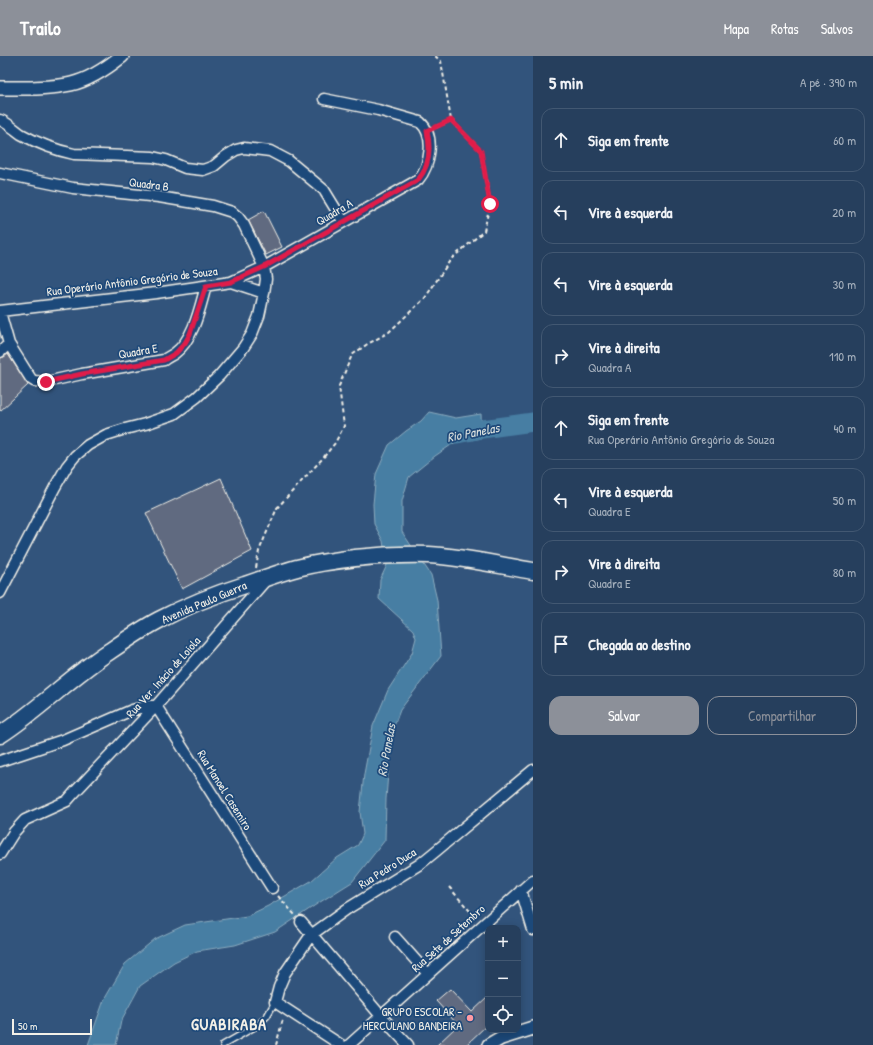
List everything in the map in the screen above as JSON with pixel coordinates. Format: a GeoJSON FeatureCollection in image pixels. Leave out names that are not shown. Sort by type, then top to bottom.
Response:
{"type":"FeatureCollection","features":[{"type":"Feature","properties":{"kind":"main road","name":"Avenida Paulo Guerra"},"geometry":{"type":"LineString","coordinates":[[0,735],[50,698],[75,676],[109,652],[158,621],[227,590],[297,568],[369,556],[410,555],[472,560],[533,571]]}},
{"type":"Feature","properties":{"kind":"street"},"geometry":{"type":"LineString","coordinates":[[0,88],[39,88],[71,84],[88,78],[115,62],[122,56]]}},
{"type":"Feature","properties":{"kind":"street"},"geometry":{"type":"LineString","coordinates":[[324,99],[409,118],[420,122],[425,126],[427,131]]}},
{"type":"Feature","properties":{"kind":"street"},"geometry":{"type":"LineString","coordinates":[[0,120],[7,123],[13,129],[28,138],[45,146],[61,151],[74,154],[153,157],[166,160],[185,168],[196,170],[208,169],[236,150],[244,148],[270,151],[289,161],[324,190],[343,221]]}},
{"type":"Feature","properties":{"kind":"street","name":"Quadra A"},"geometry":{"type":"LineString","coordinates":[[264,267],[418,180],[425,169],[429,158],[430,140],[427,131]]}},
{"type":"Feature","properties":{"kind":"street","name":"Quadra B"},"geometry":{"type":"LineString","coordinates":[[0,173],[73,188],[159,197],[224,209],[232,212],[244,225],[264,267]]}},
{"type":"Feature","properties":{"kind":"street"},"geometry":{"type":"LineString","coordinates":[[0,594],[55,487],[67,466],[75,456],[88,445],[106,435],[174,414],[197,397],[219,376],[243,348],[252,334],[259,316],[266,279],[264,267]]}},
{"type":"Feature","properties":{"kind":"street","name":"Rua Operário Antônio Gregório de Souza"},"geometry":{"type":"LineString","coordinates":[[0,311],[156,293],[231,282],[264,267]]}},
{"type":"Feature","properties":{"kind":"street"},"geometry":{"type":"LineString","coordinates":[[231,282],[264,293]]}},
{"type":"Feature","properties":{"kind":"street","name":"Quadra E"},"geometry":{"type":"LineString","coordinates":[[9,344],[31,379],[37,382],[46,382],[82,374],[164,360],[176,353],[185,343],[190,334],[206,286]]}},
{"type":"Feature","properties":{"kind":"street"},"geometry":{"type":"LineString","coordinates":[[0,311],[9,344],[0,352]]}},
{"type":"Feature","properties":{"kind":"street","name":"Rua Ver. Inácio de Loiola"},"geometry":{"type":"LineString","coordinates":[[0,854],[14,832],[25,820],[67,801],[156,706],[262,579]]}},
{"type":"Feature","properties":{"kind":"street"},"geometry":{"type":"LineString","coordinates":[[0,761],[63,740],[132,710],[148,706],[156,706]]}},
{"type":"Feature","properties":{"kind":"street","name":"Rua Manoel Casemiro"},"geometry":{"type":"LineString","coordinates":[[156,706],[272,888]]}},
{"type":"Feature","properties":{"kind":"street","name":"Rua Pedro Duca"},"geometry":{"type":"LineString","coordinates":[[275,1002],[279,986],[285,973],[311,935],[347,909],[420,864],[533,770]]}},
{"type":"Feature","properties":{"kind":"street","name":"Rua Sete de Setembro"},"geometry":{"type":"LineString","coordinates":[[349,1045],[533,880]]}},
{"type":"Feature","properties":{"kind":"street"},"geometry":{"type":"LineString","coordinates":[[521,890],[533,930]]}},
{"type":"Feature","properties":{"kind":"street"},"geometry":{"type":"LineString","coordinates":[[301,922],[381,1016],[408,1045]]}},
{"type":"Feature","properties":{"kind":"street"},"geometry":{"type":"LineString","coordinates":[[395,936],[428,974]]}},
{"type":"Feature","properties":{"kind":"street"},"geometry":{"type":"LineString","coordinates":[[275,1002],[341,1045]]}},
{"type":"Feature","properties":{"kind":"street"},"geometry":{"type":"LineString","coordinates":[[489,1045],[501,1038],[533,1028]]}},
{"type":"Feature","properties":{"kind":"lane"},"geometry":{"type":"LineString","coordinates":[[223,1045],[258,1025],[267,1016],[275,1002]]}},
{"type":"Feature","properties":{"kind":"path"},"geometry":{"type":"LineString","coordinates":[[262,579],[256,564],[259,551],[277,508],[327,453],[335,443],[344,426],[339,386],[352,355],[389,332],[425,298],[451,258],[484,231],[490,204],[481,151],[451,120],[441,61],[435,56]]}},
{"type":"Feature","properties":{"kind":"path"},"geometry":{"type":"LineString","coordinates":[[427,131],[451,120]]}},
{"type":"Feature","properties":{"kind":"path"},"geometry":{"type":"LineString","coordinates":[[449,887],[482,925]]}},
{"type":"Feature","properties":{"kind":"path"},"geometry":{"type":"LineString","coordinates":[[272,888],[301,922]]}},
{"type":"Feature","properties":{"kind":"path"},"geometry":{"type":"LineString","coordinates":[[276,1045],[285,1008]]}},
{"type":"Feature","properties":{"kind":"water"},"geometry":{"type":"Polygon","coordinates":[[[429,412],[456,418],[481,414],[482,438],[454,443],[435,456],[409,477],[402,501],[402,532],[431,575],[437,600],[441,656],[400,710],[391,734],[386,799],[385,840],[352,882],[275,932],[235,945],[197,951],[174,962],[140,986],[121,1021],[116,1045],[88,1045],[104,1000],[125,964],[155,939],[185,925],[247,916],[268,906],[311,881],[337,858],[358,845],[363,834],[360,812],[364,774],[373,726],[388,690],[412,653],[416,638],[413,630],[379,599],[380,580],[387,565],[383,541],[374,524],[373,504],[376,474],[389,445],[421,421],[429,412]]]}},
{"type":"Feature","properties":{"kind":"building"},"geometry":{"type":"Polygon","coordinates":[[[264,211],[282,247],[266,255],[248,220],[264,211]]]}},
{"type":"Feature","properties":{"kind":"building"},"geometry":{"type":"Polygon","coordinates":[[[8,354],[28,385],[0,411],[0,358],[8,354]]]}},
{"type":"Feature","properties":{"kind":"building"},"geometry":{"type":"Polygon","coordinates":[[[221,478],[252,551],[182,589],[146,513],[221,478]]]}},
{"type":"Feature","properties":{"kind":"building","name":"GRUPO ESCOLAR - HERCULANO BANDEIRA"},"geometry":{"type":"Polygon","coordinates":[[[450,989],[472,1012],[485,1000],[485,1027],[466,1045],[437,1045],[458,1025],[436,1001],[450,989]]]}},
{"type":"Feature","properties":{"kind":"waterway","name":"Rio Panelas"},"geometry":{"type":"LineString","coordinates":[[457,434],[533,422]]}},
{"type":"Feature","properties":{"kind":"place","name":"GRUPO ESCOLAR - HERCULANO BANDEIRA"},"geometry":{"type":"Point","coordinates":[470,1018]}},
{"type":"Feature","properties":{"kind":"district","name":"GUABIRABA"},"geometry":{"type":"Point","coordinates":[229,1024]}},
{"type":"Feature","properties":{"kind":"route"},"geometry":{"type":"LineString","coordinates":[[46,382],[82,374],[164,360],[176,353],[185,343],[190,334],[206,286],[231,282],[264,267],[418,180],[425,169],[429,158],[430,140],[427,131],[451,120],[481,151],[490,204]]}}]}
